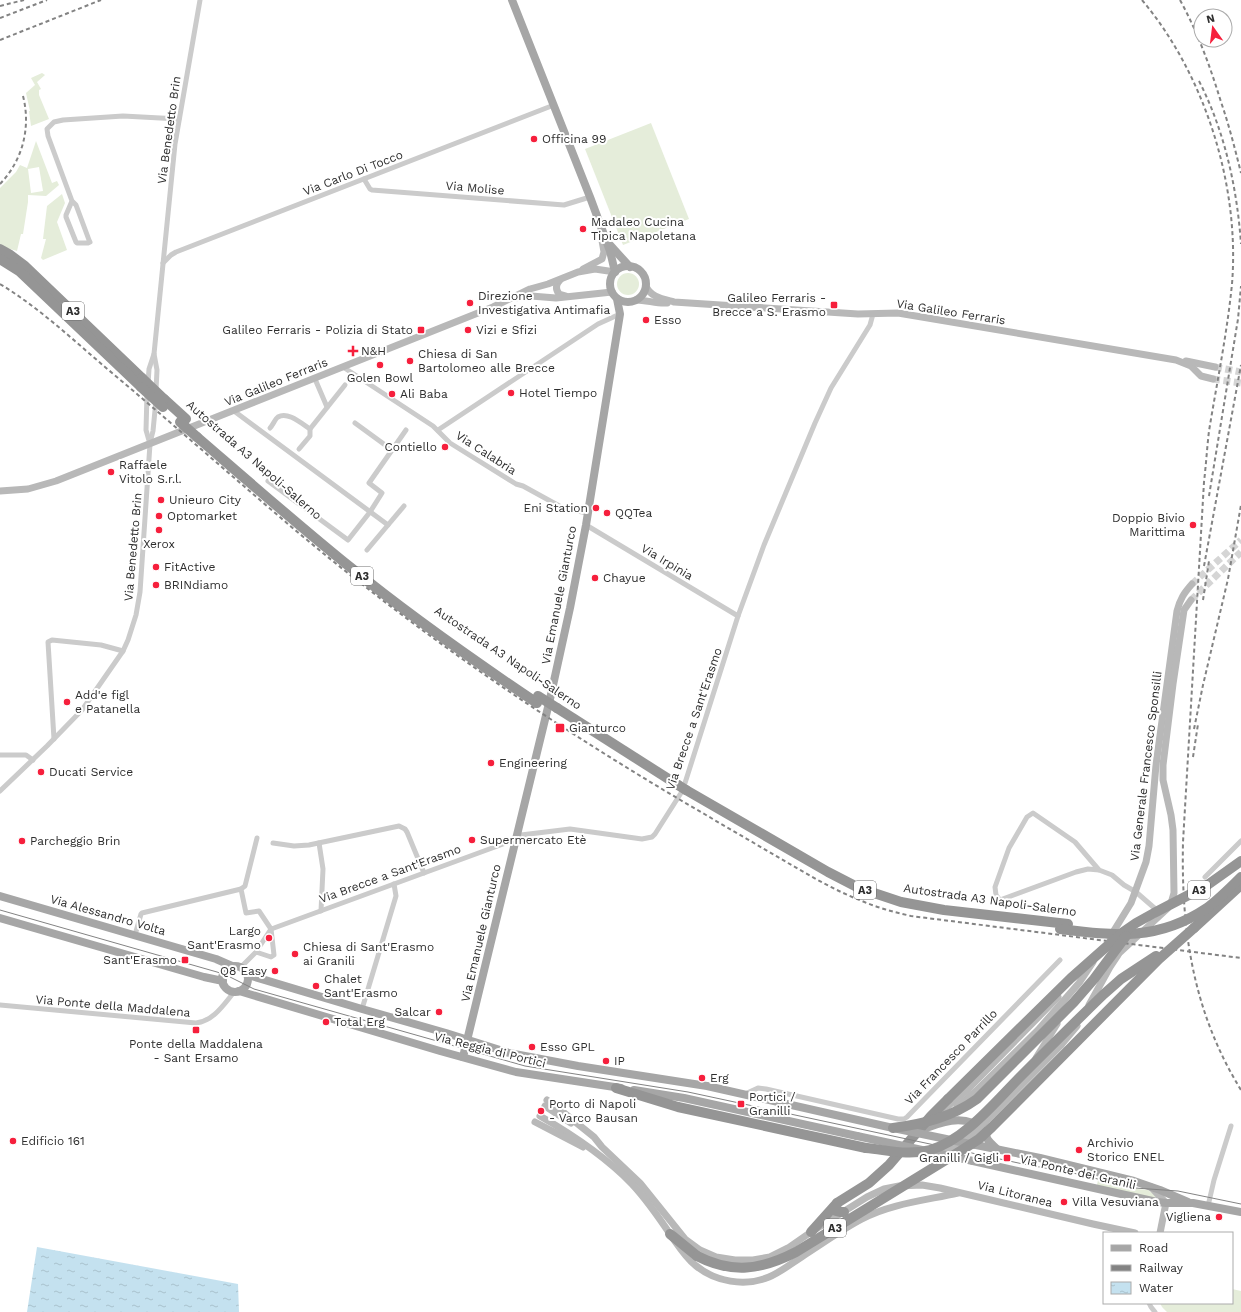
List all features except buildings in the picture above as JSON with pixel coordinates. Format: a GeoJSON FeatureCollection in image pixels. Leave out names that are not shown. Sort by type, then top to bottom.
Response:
{"type":"FeatureCollection","features":[{"type":"Feature","properties":{"kind":"highway","name":"Autostrada A3 Napoli-Salerno"},"geometry":{"type":"LineString","coordinates":[[0,249],[25,266],[141,383]]}},
{"type":"Feature","properties":{"kind":"highway","name":"Autostrada A3 Napoli-Salerno"},"geometry":{"type":"LineString","coordinates":[[0,259],[19,271],[200,436],[361,576],[432,630],[680,791],[859,888],[901,902],[931,908],[1117,935],[1138,934],[1159,930],[1186,920],[1208,907],[1241,877]]}},
{"type":"Feature","properties":{"kind":"highway","name":"A3"},"geometry":{"type":"LineString","coordinates":[[811,1232],[837,1203],[869,1183],[889,1165],[931,1116],[948,1099],[1079,971],[1124,932],[1136,923],[1158,913],[1206,886],[1241,862]]}},
{"type":"Feature","properties":{"kind":"highway","name":"Autostrada A3 Napoli-Salerno"},"geometry":{"type":"LineString","coordinates":[[1064,927],[1122,929],[1143,928],[1161,924],[1186,914],[1205,903],[1241,872]]}},
{"type":"Feature","properties":{"kind":"highway","name":"A3"},"geometry":{"type":"LineString","coordinates":[[670,1234],[697,1256],[715,1265],[727,1267],[756,1268],[770,1264],[796,1252],[979,1139],[1159,959],[1241,885]]}},
{"type":"Feature","properties":{"kind":"highway","name":"A3"},"geometry":{"type":"LineString","coordinates":[[893,1128],[921,1123],[946,1116],[963,1108],[983,1094],[1074,1002],[1129,934],[1158,913]]}},
{"type":"Feature","properties":{"kind":"highway","name":"A3"},"geometry":{"type":"LineString","coordinates":[[616,1088],[689,1110],[866,1148],[912,1153],[937,1147],[956,1138],[980,1117],[1121,979],[1194,928]]}},
{"type":"Feature","properties":{"kind":"highway"},"geometry":{"type":"LineString","coordinates":[[837,1203],[836,1211],[844,1212]]}},
{"type":"Feature","properties":{"kind":"main road"},"geometry":{"type":"LineString","coordinates":[[512,0],[590,197],[607,242],[615,272]]}},
{"type":"Feature","properties":{"kind":"main road"},"geometry":{"type":"LineString","coordinates":[[578,272],[600,261],[603,256],[603,244],[598,221]]}},
{"type":"Feature","properties":{"kind":"main road"},"geometry":{"type":"LineString","coordinates":[[607,242],[630,267]]}},
{"type":"Feature","properties":{"kind":"main road"},"geometry":{"type":"LineString","coordinates":[[630,267],[635,268],[642,273],[646,286],[642,294],[632,301],[615,296],[610,282],[615,272],[622,268],[630,267]]}},
{"type":"Feature","properties":{"kind":"main road","name":"Via Galileo Ferraris"},"geometry":{"type":"LineString","coordinates":[[0,491],[28,489],[46,484],[493,308],[530,289],[548,284],[578,272],[595,269],[615,272]]}},
{"type":"Feature","properties":{"kind":"main road"},"geometry":{"type":"LineString","coordinates":[[564,278],[558,283],[556,288],[557,292],[561,295],[573,296]]}},
{"type":"Feature","properties":{"kind":"main road","name":"Via Galileo Ferraris"},"geometry":{"type":"LineString","coordinates":[[646,286],[647,290],[652,295],[674,302]]}},
{"type":"Feature","properties":{"kind":"main road","name":"Via Galileo Ferraris"},"geometry":{"type":"LineString","coordinates":[[512,299],[531,296],[556,298],[573,296],[615,296]]}},
{"type":"Feature","properties":{"kind":"main road","name":"Via Emanuele Gianturco"},"geometry":{"type":"LineString","coordinates":[[463,1057],[570,608],[586,525],[620,314],[615,296]]}},
{"type":"Feature","properties":{"kind":"main road","name":"Via Galileo Ferraris"},"geometry":{"type":"LineString","coordinates":[[632,301],[645,300],[660,303],[674,302],[858,314],[898,313],[1176,360],[1197,362],[1215,368]]}},
{"type":"Feature","properties":{"kind":"main road","name":"Via Emanuele Gianturco"},"geometry":{"type":"LineString","coordinates":[[620,314],[632,301]]}},
{"type":"Feature","properties":{"kind":"main road","name":"Via Galileo Ferraris"},"geometry":{"type":"LineString","coordinates":[[1176,360],[1191,366],[1201,376],[1213,378]]}},
{"type":"Feature","properties":{"kind":"main road","name":"Via Generale Francesco Sponsilli"},"geometry":{"type":"LineString","coordinates":[[1091,965],[1119,924],[1136,892],[1146,862],[1156,765],[1177,611],[1184,592],[1192,584]]}},
{"type":"Feature","properties":{"kind":"main road","name":"Via Generale Francesco Sponsilli"},"geometry":{"type":"LineString","coordinates":[[1119,953],[1158,913],[1168,908],[1174,893],[1173,830],[1163,780],[1163,765],[1184,610],[1191,600]]}},
{"type":"Feature","properties":{"kind":"main road","name":"Via Alessandro Volta"},"geometry":{"type":"LineString","coordinates":[[0,896],[216,959],[232,966]]}},
{"type":"Feature","properties":{"kind":"main road"},"geometry":{"type":"LineString","coordinates":[[0,918],[204,977],[223,981]]}},
{"type":"Feature","properties":{"kind":"main road"},"geometry":{"type":"LineString","coordinates":[[962,1150],[973,1134],[1060,1045],[1078,1023],[1119,953]]}},
{"type":"Feature","properties":{"kind":"main road"},"geometry":{"type":"LineString","coordinates":[[984,1131],[989,1117],[1025,1079],[1045,1041],[1068,1007],[1106,965],[1119,953]]}},
{"type":"Feature","properties":{"kind":"main road"},"geometry":{"type":"LineString","coordinates":[[946,1116],[976,1091],[1038,1030],[1079,984],[1091,965]]}},
{"type":"Feature","properties":{"kind":"main road"},"geometry":{"type":"LineString","coordinates":[[931,1116],[948,1106],[967,1090],[1074,980],[1091,965]]}},
{"type":"Feature","properties":{"kind":"main road"},"geometry":{"type":"LineString","coordinates":[[232,966],[241,967],[248,975],[248,982],[246,986],[237,991],[228,989],[222,978],[225,971],[232,966]]}},
{"type":"Feature","properties":{"kind":"main road","name":"Via Reggia di Portici"},"geometry":{"type":"LineString","coordinates":[[248,975],[509,1053],[681,1081],[744,1094]]}},
{"type":"Feature","properties":{"kind":"main road","name":"Via Reggia di Portici"},"geometry":{"type":"LineString","coordinates":[[237,991],[516,1072],[663,1095],[741,1111]]}},
{"type":"Feature","properties":{"kind":"main road","name":"Via Ponte dei Granili"},"geometry":{"type":"LineString","coordinates":[[744,1094],[893,1128],[1040,1158],[1151,1186],[1192,1203]]}},
{"type":"Feature","properties":{"kind":"main road"},"geometry":{"type":"LineString","coordinates":[[546,1103],[571,1118],[594,1137],[600,1151],[546,1103]]}},
{"type":"Feature","properties":{"kind":"main road","name":"Via Ponte dei Granili"},"geometry":{"type":"LineString","coordinates":[[741,1111],[1166,1203],[1192,1203]]}},
{"type":"Feature","properties":{"kind":"main road"},"geometry":{"type":"LineString","coordinates":[[540,1116],[585,1144],[600,1151]]}},
{"type":"Feature","properties":{"kind":"main road"},"geometry":{"type":"LineString","coordinates":[[918,1131],[934,1125],[958,1120],[969,1121],[984,1131],[990,1144],[998,1150]]}},
{"type":"Feature","properties":{"kind":"main road"},"geometry":{"type":"LineString","coordinates":[[561,1128],[562,1122],[568,1121]]}},
{"type":"Feature","properties":{"kind":"main road"},"geometry":{"type":"LineString","coordinates":[[535,1122],[600,1151]]}},
{"type":"Feature","properties":{"kind":"main road"},"geometry":{"type":"LineString","coordinates":[[866,1148],[874,1152],[918,1157],[951,1148],[973,1134]]}},
{"type":"Feature","properties":{"kind":"main road","name":"A3"},"geometry":{"type":"LineString","coordinates":[[600,1151],[641,1195],[670,1234]]}},
{"type":"Feature","properties":{"kind":"main road","name":"A3"},"geometry":{"type":"LineString","coordinates":[[600,1151],[640,1182],[685,1239],[700,1250],[716,1257],[735,1260],[753,1260],[770,1257],[788,1248],[811,1232]]}},
{"type":"Feature","properties":{"kind":"main road","name":"Via Litoranea"},"geometry":{"type":"LineString","coordinates":[[811,1232],[867,1197],[884,1189],[899,1186],[922,1185],[960,1192],[1130,1232]]}},
{"type":"Feature","properties":{"kind":"main road"},"geometry":{"type":"LineString","coordinates":[[1151,1186],[1166,1203],[1160,1232]]}},
{"type":"Feature","properties":{"kind":"main road"},"geometry":{"type":"LineString","coordinates":[[670,1234],[686,1256],[695,1265],[713,1277],[734,1282],[754,1281],[770,1276],[788,1266],[863,1218],[895,1206],[960,1192]]}},
{"type":"Feature","properties":{"kind":"main road"},"geometry":{"type":"LineString","coordinates":[[851,1225],[867,1197]]}},
{"type":"Feature","properties":{"kind":"main road"},"geometry":{"type":"LineString","coordinates":[[1192,1203],[1241,1212]]}},
{"type":"Feature","properties":{"kind":"street","name":"Via Benedetto Brin"},"geometry":{"type":"LineString","coordinates":[[0,791],[54,739],[88,701],[123,651],[133,625],[140,592],[150,444],[146,430],[149,369],[154,354],[179,119],[200,0]]}},
{"type":"Feature","properties":{"kind":"street","name":"Via Carlo Di Tocco"},"geometry":{"type":"LineString","coordinates":[[163,263],[176,252],[554,105]]}},
{"type":"Feature","properties":{"kind":"street"},"geometry":{"type":"LineString","coordinates":[[72,201],[66,217],[76,242],[88,243],[90,242],[76,205],[72,201],[48,136],[47,129],[51,124],[63,120],[123,116],[179,119]]}},
{"type":"Feature","properties":{"kind":"street","name":"Via Molise"},"geometry":{"type":"LineString","coordinates":[[364,179],[372,190],[564,205],[590,197]]}},
{"type":"Feature","properties":{"kind":"street"},"geometry":{"type":"LineString","coordinates":[[438,430],[598,324],[620,314]]}},
{"type":"Feature","properties":{"kind":"street","name":"Via Brecce a Sant'Erasmo"},"geometry":{"type":"LineString","coordinates":[[271,930],[424,872],[503,844],[521,835],[570,829],[642,839],[652,837],[655,834],[677,800],[685,784],[738,616],[764,545],[815,423],[831,388],[870,325],[873,314]]}},
{"type":"Feature","properties":{"kind":"street"},"geometry":{"type":"LineString","coordinates":[[150,444],[153,431],[157,370],[154,354]]}},
{"type":"Feature","properties":{"kind":"street","name":"Via Calabria"},"geometry":{"type":"LineString","coordinates":[[343,367],[438,430],[450,443],[516,484],[524,486],[563,508],[587,514]]}},
{"type":"Feature","properties":{"kind":"street"},"geometry":{"type":"LineString","coordinates":[[314,379],[327,407]]}},
{"type":"Feature","properties":{"kind":"street"},"geometry":{"type":"LineString","coordinates":[[299,449],[310,436],[310,429],[345,385]]}},
{"type":"Feature","properties":{"kind":"street"},"geometry":{"type":"LineString","coordinates":[[234,411],[388,525]]}},
{"type":"Feature","properties":{"kind":"street"},"geometry":{"type":"LineString","coordinates":[[270,428],[277,418],[283,415],[292,417],[310,429]]}},
{"type":"Feature","properties":{"kind":"street"},"geometry":{"type":"LineString","coordinates":[[355,423],[392,450]]}},
{"type":"Feature","properties":{"kind":"street"},"geometry":{"type":"LineString","coordinates":[[268,481],[348,540],[370,512],[382,493],[369,483],[406,430]]}},
{"type":"Feature","properties":{"kind":"street"},"geometry":{"type":"LineString","coordinates":[[366,550],[404,506]]}},
{"type":"Feature","properties":{"kind":"street","name":"Via Irpinia"},"geometry":{"type":"LineString","coordinates":[[586,525],[738,616]]}},
{"type":"Feature","properties":{"kind":"street"},"geometry":{"type":"LineString","coordinates":[[54,739],[48,642],[52,640],[80,643],[123,651]]}},
{"type":"Feature","properties":{"kind":"street"},"geometry":{"type":"LineString","coordinates":[[0,755],[26,755],[33,760]]}},
{"type":"Feature","properties":{"kind":"street"},"geometry":{"type":"LineString","coordinates":[[1099,870],[1075,842],[1033,814],[1027,816],[1009,848],[995,887],[996,895],[1000,900],[1076,872],[1088,869],[1099,870],[1112,875],[1124,886],[1136,892],[1158,913]]}},
{"type":"Feature","properties":{"kind":"street"},"geometry":{"type":"LineString","coordinates":[[273,843],[303,846],[399,826],[407,832],[424,872]]}},
{"type":"Feature","properties":{"kind":"street"},"geometry":{"type":"LineString","coordinates":[[135,935],[141,913],[245,887],[257,838]]}},
{"type":"Feature","properties":{"kind":"street"},"geometry":{"type":"LineString","coordinates":[[1205,877],[1241,841]]}},
{"type":"Feature","properties":{"kind":"street"},"geometry":{"type":"LineString","coordinates":[[319,843],[323,866],[321,911]]}},
{"type":"Feature","properties":{"kind":"street"},"geometry":{"type":"LineString","coordinates":[[362,1010],[396,896],[394,884]]}},
{"type":"Feature","properties":{"kind":"street"},"geometry":{"type":"LineString","coordinates":[[241,889],[246,913],[259,911],[271,930],[273,956],[271,957],[256,952]]}},
{"type":"Feature","properties":{"kind":"street"},"geometry":{"type":"LineString","coordinates":[[241,967],[256,952],[271,930]]}},
{"type":"Feature","properties":{"kind":"street","name":"Via Francesco Parrillo"},"geometry":{"type":"LineString","coordinates":[[744,1094],[758,1088],[766,1089],[898,1119],[907,1117],[1060,960]]}},
{"type":"Feature","properties":{"kind":"street","name":"Via Ponte della Maddalena"},"geometry":{"type":"LineString","coordinates":[[0,1005],[196,1024],[211,1017],[237,991]]}},
{"type":"Feature","properties":{"kind":"street"},"geometry":{"type":"LineString","coordinates":[[1208,1206],[1214,1180],[1231,1126]]}},
{"type":"Feature","properties":{"kind":"street"},"geometry":{"type":"LineString","coordinates":[[1149,1304],[1155,1312]]}},
{"type":"Feature","properties":{"kind":"green space"},"geometry":{"type":"Polygon","coordinates":[[[42,73],[45,75],[37,82],[41,89],[39,90],[39,95],[49,119],[31,126],[30,111],[26,93],[35,85],[31,78],[42,73]]]}},
{"type":"Feature","properties":{"kind":"green space"},"geometry":{"type":"Polygon","coordinates":[[[651,123],[689,219],[623,245],[585,149],[651,123]]]}},
{"type":"Feature","properties":{"kind":"green space"},"geometry":{"type":"Polygon","coordinates":[[[36,141],[52,183],[57,181],[59,185],[46,196],[28,195],[23,234],[21,234],[17,251],[0,244],[0,188],[16,172],[20,165],[27,168],[36,141]],[[39,167],[28,169],[31,193],[43,191],[39,167]]]}},
{"type":"Feature","properties":{"kind":"green space"},"geometry":{"type":"Polygon","coordinates":[[[62,194],[65,203],[57,222],[67,250],[43,260],[41,258],[46,239],[43,239],[47,206],[62,194]]]}},
{"type":"Feature","properties":{"kind":"green space"},"geometry":{"type":"Polygon","coordinates":[[[628,273],[636,276],[639,284],[636,292],[628,295],[620,292],[617,284],[620,276],[628,273]]]}},
{"type":"Feature","properties":{"kind":"green space"},"geometry":{"type":"Polygon","coordinates":[[[1098,1180],[1148,1190],[1155,1195],[1156,1199],[1097,1185],[1098,1180]]]}},
{"type":"Feature","properties":{"kind":"green space"},"geometry":{"type":"Polygon","coordinates":[[[1233,1289],[1241,1291],[1241,1312],[1167,1312],[1160,1304],[1233,1304],[1233,1289]]]}},
{"type":"Feature","properties":{"kind":"water"},"geometry":{"type":"Polygon","coordinates":[[[37,1247],[238,1284],[239,1312],[27,1312],[37,1247]]]}},
{"type":"Feature","properties":{"kind":"tunnel"},"geometry":{"type":"LineString","coordinates":[[1215,367],[1241,372]]}},
{"type":"Feature","properties":{"kind":"tunnel"},"geometry":{"type":"LineString","coordinates":[[1213,379],[1241,383]]}},
{"type":"Feature","properties":{"kind":"tunnel"},"geometry":{"type":"LineString","coordinates":[[1192,584],[1241,540]]}},
{"type":"Feature","properties":{"kind":"tunnel"},"geometry":{"type":"LineString","coordinates":[[1191,600],[1241,552]]}},
{"type":"Feature","properties":{"kind":"tram line"},"geometry":{"type":"LineString","coordinates":[[0,910],[217,972],[254,989],[525,1066],[688,1092],[1023,1164],[1073,1173],[1135,1188],[1178,1191],[1241,1204]]}},
{"type":"Feature","properties":{"kind":"railway"},"geometry":{"type":"LineString","coordinates":[[0,6],[24,0]]}},
{"type":"Feature","properties":{"kind":"railway"},"geometry":{"type":"LineString","coordinates":[[0,18],[47,0]]}},
{"type":"Feature","properties":{"kind":"railway"},"geometry":{"type":"LineString","coordinates":[[0,40],[101,0]]}},
{"type":"Feature","properties":{"kind":"railway"},"geometry":{"type":"LineString","coordinates":[[1142,0],[1164,30],[1184,62],[1200,97],[1214,133],[1224,171],[1230,209],[1233,247],[1232,284],[1225,340],[1209,431],[1204,482],[1183,842],[1183,875],[1184,907],[1188,939],[1193,970],[1201,1001],[1211,1031],[1241,1090]]}},
{"type":"Feature","properties":{"kind":"railway"},"geometry":{"type":"LineString","coordinates":[[1180,0],[1198,37],[1208,63],[1227,119],[1241,173]]}},
{"type":"Feature","properties":{"kind":"railway"},"geometry":{"type":"LineString","coordinates":[[1199,81],[1223,140],[1233,181],[1241,244]]}},
{"type":"Feature","properties":{"kind":"railway"},"geometry":{"type":"LineString","coordinates":[[0,184],[8,175],[23,143],[26,119],[23,96]]}},
{"type":"Feature","properties":{"kind":"railway"},"geometry":{"type":"LineString","coordinates":[[0,284],[54,323],[337,565],[438,642],[597,749],[815,879],[843,893],[886,910],[911,916],[1241,958]]}},
{"type":"Feature","properties":{"kind":"railway"},"geometry":{"type":"LineString","coordinates":[[1209,496],[1238,319],[1241,286]]}},
{"type":"Feature","properties":{"kind":"railway"},"geometry":{"type":"LineString","coordinates":[[1204,566],[1241,365]]}},
{"type":"Feature","properties":{"kind":"railway"},"geometry":{"type":"LineString","coordinates":[[1194,729],[1228,579],[1241,505]]}},
{"type":"Feature","properties":{"kind":"railway"},"geometry":{"type":"LineString","coordinates":[[1203,600],[1209,561]]}},
{"type":"Feature","properties":{"kind":"railway"},"geometry":{"type":"LineString","coordinates":[[1193,757],[1198,724]]}},
{"type":"Feature","properties":{"kind":"place","name":"Officina 99"},"geometry":{"type":"Point","coordinates":[534,139]}},
{"type":"Feature","properties":{"kind":"place","name":"Madaleo Cucina Tipica Napoletana"},"geometry":{"type":"Point","coordinates":[583,229]}},
{"type":"Feature","properties":{"kind":"place","name":"Direzione Investigativa Antimafia"},"geometry":{"type":"Point","coordinates":[470,303]}},
{"type":"Feature","properties":{"kind":"place","name":"Galileo Ferraris - Brecce a S. Erasmo"},"geometry":{"type":"Point","coordinates":[834,305]}},
{"type":"Feature","properties":{"kind":"place","name":"Esso"},"geometry":{"type":"Point","coordinates":[646,320]}},
{"type":"Feature","properties":{"kind":"place","name":"Galileo Ferraris - Polizia di Stato"},"geometry":{"type":"Point","coordinates":[421,330]}},
{"type":"Feature","properties":{"kind":"place","name":"Vizi e Sfizi"},"geometry":{"type":"Point","coordinates":[468,330]}},
{"type":"Feature","properties":{"kind":"place","name":"N&H"},"geometry":{"type":"Point","coordinates":[353,351]}},
{"type":"Feature","properties":{"kind":"place","name":"Chiesa di San Bartolomeo alle Brecce"},"geometry":{"type":"Point","coordinates":[410,361]}},
{"type":"Feature","properties":{"kind":"place","name":"Golen Bowl"},"geometry":{"type":"Point","coordinates":[380,365]}},
{"type":"Feature","properties":{"kind":"place","name":"Hotel Tiempo"},"geometry":{"type":"Point","coordinates":[511,393]}},
{"type":"Feature","properties":{"kind":"place","name":"Ali Baba"},"geometry":{"type":"Point","coordinates":[392,394]}},
{"type":"Feature","properties":{"kind":"place","name":"Contiello"},"geometry":{"type":"Point","coordinates":[445,447]}},
{"type":"Feature","properties":{"kind":"place","name":"Raffaele Vitolo S.r.l."},"geometry":{"type":"Point","coordinates":[111,472]}},
{"type":"Feature","properties":{"kind":"place","name":"Unieuro City"},"geometry":{"type":"Point","coordinates":[161,500]}},
{"type":"Feature","properties":{"kind":"place","name":"Eni Station"},"geometry":{"type":"Point","coordinates":[596,508]}},
{"type":"Feature","properties":{"kind":"place","name":"QQTea"},"geometry":{"type":"Point","coordinates":[607,513]}},
{"type":"Feature","properties":{"kind":"place","name":"Optomarket"},"geometry":{"type":"Point","coordinates":[159,516]}},
{"type":"Feature","properties":{"kind":"place","name":"Doppio Bivio Marittima"},"geometry":{"type":"Point","coordinates":[1193,525]}},
{"type":"Feature","properties":{"kind":"place","name":"Xerox"},"geometry":{"type":"Point","coordinates":[159,530]}},
{"type":"Feature","properties":{"kind":"place","name":"FitActive"},"geometry":{"type":"Point","coordinates":[156,567]}},
{"type":"Feature","properties":{"kind":"place","name":"Chayue"},"geometry":{"type":"Point","coordinates":[595,578]}},
{"type":"Feature","properties":{"kind":"place","name":"BRINdiamo"},"geometry":{"type":"Point","coordinates":[156,585]}},
{"type":"Feature","properties":{"kind":"place","name":"Add'e figl e Patanella"},"geometry":{"type":"Point","coordinates":[67,702]}},
{"type":"Feature","properties":{"kind":"place","name":"Gianturco"},"geometry":{"type":"Point","coordinates":[560,728]}},
{"type":"Feature","properties":{"kind":"place","name":"Engineering"},"geometry":{"type":"Point","coordinates":[491,763]}},
{"type":"Feature","properties":{"kind":"place","name":"Ducati Service"},"geometry":{"type":"Point","coordinates":[41,772]}},
{"type":"Feature","properties":{"kind":"place","name":"Supermercato Etè"},"geometry":{"type":"Point","coordinates":[472,840]}},
{"type":"Feature","properties":{"kind":"place","name":"Parcheggio Brin"},"geometry":{"type":"Point","coordinates":[22,841]}},
{"type":"Feature","properties":{"kind":"place","name":"Largo Sant'Erasmo"},"geometry":{"type":"Point","coordinates":[269,938]}},
{"type":"Feature","properties":{"kind":"place","name":"Chiesa di Sant'Erasmo ai Granili"},"geometry":{"type":"Point","coordinates":[295,954]}},
{"type":"Feature","properties":{"kind":"place","name":"Sant'Erasmo"},"geometry":{"type":"Point","coordinates":[185,960]}},
{"type":"Feature","properties":{"kind":"place","name":"Q8 Easy"},"geometry":{"type":"Point","coordinates":[275,971]}},
{"type":"Feature","properties":{"kind":"place","name":"Chalet Sant'Erasmo"},"geometry":{"type":"Point","coordinates":[316,986]}},
{"type":"Feature","properties":{"kind":"place","name":"Salcar"},"geometry":{"type":"Point","coordinates":[439,1012]}},
{"type":"Feature","properties":{"kind":"place","name":"Total Erg"},"geometry":{"type":"Point","coordinates":[326,1022]}},
{"type":"Feature","properties":{"kind":"place","name":"Ponte della Maddalena - Sant Ersamo"},"geometry":{"type":"Point","coordinates":[196,1030]}},
{"type":"Feature","properties":{"kind":"place","name":"Esso GPL"},"geometry":{"type":"Point","coordinates":[532,1047]}},
{"type":"Feature","properties":{"kind":"place","name":"IP"},"geometry":{"type":"Point","coordinates":[606,1061]}},
{"type":"Feature","properties":{"kind":"place","name":"Erg"},"geometry":{"type":"Point","coordinates":[702,1078]}},
{"type":"Feature","properties":{"kind":"place","name":"Portici / Granilli"},"geometry":{"type":"Point","coordinates":[741,1104]}},
{"type":"Feature","properties":{"kind":"place","name":"Porto di Napoli - Varco Bausan"},"geometry":{"type":"Point","coordinates":[541,1111]}},
{"type":"Feature","properties":{"kind":"place","name":"Edificio 161"},"geometry":{"type":"Point","coordinates":[13,1141]}},
{"type":"Feature","properties":{"kind":"place","name":"Archivio Storico ENEL"},"geometry":{"type":"Point","coordinates":[1079,1150]}},
{"type":"Feature","properties":{"kind":"place","name":"Granilli / Gigli"},"geometry":{"type":"Point","coordinates":[1007,1158]}},
{"type":"Feature","properties":{"kind":"place","name":"Villa Vesuviana"},"geometry":{"type":"Point","coordinates":[1064,1202]}},
{"type":"Feature","properties":{"kind":"place","name":"Vigliena"},"geometry":{"type":"Point","coordinates":[1219,1217]}}]}
